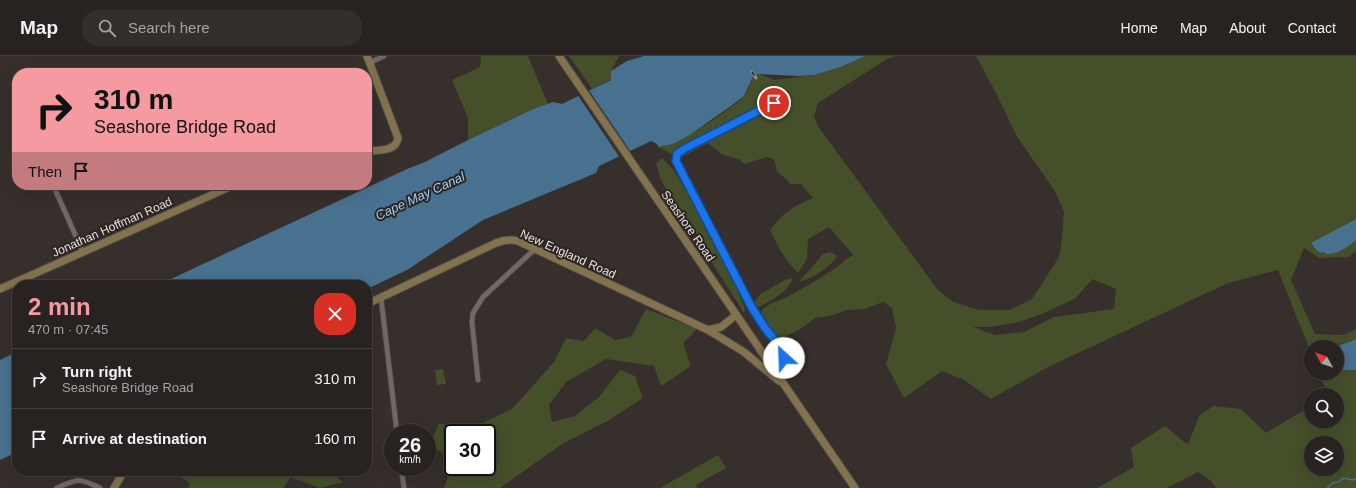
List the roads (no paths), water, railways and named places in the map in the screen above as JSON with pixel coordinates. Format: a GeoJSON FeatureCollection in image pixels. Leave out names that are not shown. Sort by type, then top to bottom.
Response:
{"type":"FeatureCollection","features":[{"type":"Feature","properties":{"kind":"street"},"geometry":{"type":"LineString","coordinates":[[368,59],[384,56]]}},
{"type":"Feature","properties":{"kind":"street","name":"Seashore Road"},"geometry":{"type":"LineString","coordinates":[[559,56],[855,488]]}},
{"type":"Feature","properties":{"kind":"street"},"geometry":{"type":"LineString","coordinates":[[372,69],[398,134],[398,141],[394,147],[390,149],[372,151]]}},
{"type":"Feature","properties":{"kind":"street"},"geometry":{"type":"LineString","coordinates":[[772,366],[782,362],[785,353],[765,328],[752,308],[676,161],[677,154],[684,149],[774,103]]}},
{"type":"Feature","properties":{"kind":"street"},"geometry":{"type":"LineString","coordinates":[[55,190],[83,252]]}},
{"type":"Feature","properties":{"kind":"street","name":"Jonathan Hoffman Road"},"geometry":{"type":"LineString","coordinates":[[22,280],[223,190]]}},
{"type":"Feature","properties":{"kind":"street","name":"New England Road"},"geometry":{"type":"LineString","coordinates":[[372,302],[500,241],[512,240],[535,249],[708,330],[744,352],[785,386]]}},
{"type":"Feature","properties":{"kind":"street"},"geometry":{"type":"LineString","coordinates":[[478,380],[472,322],[473,313],[483,297],[535,249]]}},
{"type":"Feature","properties":{"kind":"street","name":"Jonathan Hoffman Road"},"geometry":{"type":"LineString","coordinates":[[0,290],[12,285]]}},
{"type":"Feature","properties":{"kind":"street"},"geometry":{"type":"LineString","coordinates":[[381,298],[396,424]]}},
{"type":"Feature","properties":{"kind":"street"},"geometry":{"type":"LineString","coordinates":[[708,330],[721,327],[736,315]]}},
{"type":"Feature","properties":{"kind":"street"},"geometry":{"type":"LineString","coordinates":[[114,488],[121,476]]}},
{"type":"Feature","properties":{"kind":"street"},"geometry":{"type":"LineString","coordinates":[[403,476],[404,488]]}},
{"type":"Feature","properties":{"kind":"street"},"geometry":{"type":"LineString","coordinates":[[57,488],[76,480],[87,481],[100,488]]}},
{"type":"Feature","properties":{"kind":"water","name":"Cape May Canal"},"geometry":{"type":"Polygon","coordinates":[[[644,56],[865,56],[841,67],[814,75],[798,76],[759,74],[752,78],[744,96],[688,136],[673,144],[658,147],[657,144],[651,141],[599,166],[596,173],[483,220],[407,270],[372,287],[372,280],[169,280],[362,190],[372,190],[372,185],[425,162],[533,109],[553,102],[562,104],[611,80],[611,71],[627,61],[644,56]]]}},
{"type":"Feature","properties":{"kind":"water"},"geometry":{"type":"Polygon","coordinates":[[[1356,219],[1356,240],[1342,250],[1330,254],[1326,254],[1324,252],[1320,253],[1311,243],[1356,219]]]}},
{"type":"Feature","properties":{"kind":"water"},"geometry":{"type":"Polygon","coordinates":[[[1356,339],[1356,370],[1349,371],[1344,370],[1344,344],[1356,339]]]}},
{"type":"Feature","properties":{"kind":"water"},"geometry":{"type":"Polygon","coordinates":[[[12,354],[12,454],[0,460],[0,360],[12,354]]]}},
{"type":"Feature","properties":{"kind":"waterway"},"geometry":{"type":"LineString","coordinates":[[1327,488],[1333,483],[1339,482],[1343,478],[1352,480],[1356,479]]}},
{"type":"Feature","properties":{"kind":"railway"},"geometry":{"type":"LineString","coordinates":[[752,72],[756,78]]}}]}
